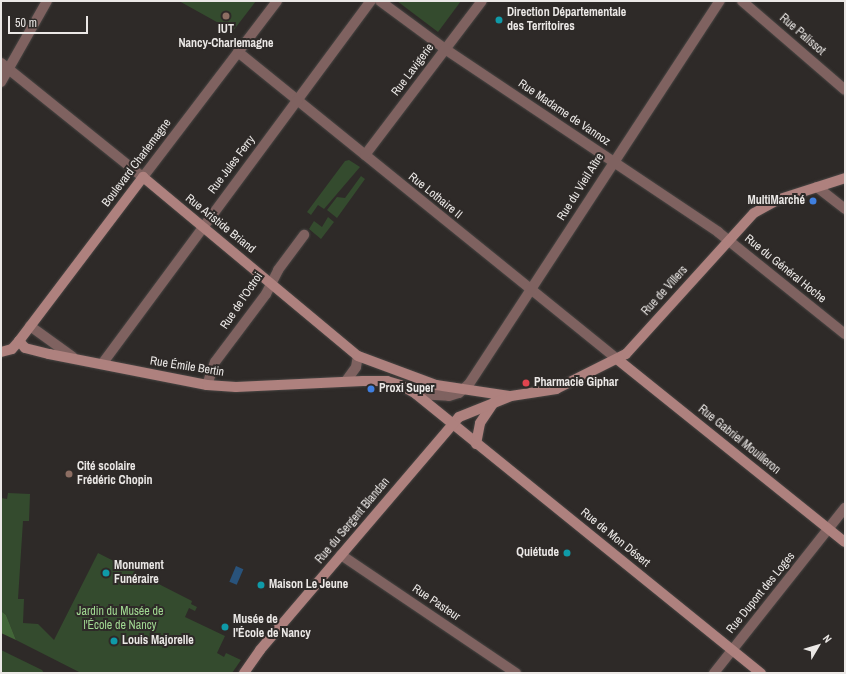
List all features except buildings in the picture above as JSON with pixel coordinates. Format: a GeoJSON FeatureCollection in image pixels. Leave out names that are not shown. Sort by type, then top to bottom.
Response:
{"type":"FeatureCollection","features":[{"type":"Feature","properties":{"kind":"main road","name":"Rue Aristide Briand"},"geometry":{"type":"LineString","coordinates":[[142,177],[358,356],[432,384],[511,396]]}},
{"type":"Feature","properties":{"kind":"main road","name":"Boulevard Charlemagne"},"geometry":{"type":"LineString","coordinates":[[19,341],[142,177]]}},
{"type":"Feature","properties":{"kind":"main road","name":"Rue de Villers"},"geometry":{"type":"LineString","coordinates":[[453,424],[468,412],[511,396],[556,389],[626,354],[728,240],[764,206],[845,178]]}},
{"type":"Feature","properties":{"kind":"main road","name":"Rue Émile Bertin"},"geometry":{"type":"LineString","coordinates":[[19,341],[25,348],[207,385],[236,387],[346,381],[387,381]]}},
{"type":"Feature","properties":{"kind":"main road"},"geometry":{"type":"LineString","coordinates":[[1,352],[12,349],[19,341]]}},
{"type":"Feature","properties":{"kind":"main road","name":"Rue Gabriel Mouilleron"},"geometry":{"type":"LineString","coordinates":[[617,359],[845,542]]}},
{"type":"Feature","properties":{"kind":"main road","name":"Rue de Mon Désert"},"geometry":{"type":"LineString","coordinates":[[387,381],[416,394],[761,673]]}},
{"type":"Feature","properties":{"kind":"main road"},"geometry":{"type":"LineString","coordinates":[[476,444],[480,423],[494,402]]}},
{"type":"Feature","properties":{"kind":"main road","name":"Rue du Sergent Blandan"},"geometry":{"type":"LineString","coordinates":[[244,673],[341,555],[453,424]]}},
{"type":"Feature","properties":{"kind":"street"},"geometry":{"type":"LineString","coordinates":[[1,82],[5,66],[47,1]]}},
{"type":"Feature","properties":{"kind":"street","name":"Boulevard Charlemagne"},"geometry":{"type":"LineString","coordinates":[[142,177],[276,1]]}},
{"type":"Feature","properties":{"kind":"street","name":"Rue Jules Ferry"},"geometry":{"type":"LineString","coordinates":[[102,364],[202,227],[371,1]]}},
{"type":"Feature","properties":{"kind":"street","name":"Rue Madame de Vannoz"},"geometry":{"type":"LineString","coordinates":[[380,1],[444,49],[728,240]]}},
{"type":"Feature","properties":{"kind":"street","name":"Rue Lavigerie"},"geometry":{"type":"LineString","coordinates":[[365,155],[444,49],[482,1]]}},
{"type":"Feature","properties":{"kind":"street","name":"Rue du Vieil Aître"},"geometry":{"type":"LineString","coordinates":[[465,388],[720,1]]}},
{"type":"Feature","properties":{"kind":"street","name":"Rue Palissot"},"geometry":{"type":"LineString","coordinates":[[742,1],[845,90]]}},
{"type":"Feature","properties":{"kind":"street","name":"Rue Lothaire II"},"geometry":{"type":"LineString","coordinates":[[238,52],[617,359]]}},
{"type":"Feature","properties":{"kind":"street","name":"Rue Aristide Briand"},"geometry":{"type":"LineString","coordinates":[[5,66],[142,177]]}},
{"type":"Feature","properties":{"kind":"street"},"geometry":{"type":"LineString","coordinates":[[817,187],[845,209]]}},
{"type":"Feature","properties":{"kind":"street","name":"Rue de l'Octroi"},"geometry":{"type":"LineString","coordinates":[[207,385],[215,362],[304,235]]}},
{"type":"Feature","properties":{"kind":"street","name":"Rue du Général Hoche"},"geometry":{"type":"LineString","coordinates":[[728,240],[845,334]]}},
{"type":"Feature","properties":{"kind":"street","name":"Rue Émile Bertin"},"geometry":{"type":"LineString","coordinates":[[30,326],[73,357]]}},
{"type":"Feature","properties":{"kind":"street"},"geometry":{"type":"LineString","coordinates":[[346,381],[356,367],[358,356]]}},
{"type":"Feature","properties":{"kind":"street"},"geometry":{"type":"LineString","coordinates":[[416,394],[449,396],[465,388]]}},
{"type":"Feature","properties":{"kind":"street","name":"Rue Dupont des Loges"},"geometry":{"type":"LineString","coordinates":[[714,673],[845,508]]}},
{"type":"Feature","properties":{"kind":"street","name":"Rue Pasteur"},"geometry":{"type":"LineString","coordinates":[[341,555],[516,673]]}},
{"type":"Feature","properties":{"kind":"green space","name":"IUT Nancy-Charlemagne"},"geometry":{"type":"Polygon","coordinates":[[[179,1],[256,1],[233,31],[179,1]]]}},
{"type":"Feature","properties":{"kind":"green space"},"geometry":{"type":"Polygon","coordinates":[[[397,1],[461,1],[438,32],[397,1]]]}},
{"type":"Feature","properties":{"kind":"green space"},"geometry":{"type":"Polygon","coordinates":[[[349,160],[360,167],[324,209],[318,205],[311,215],[307,212],[345,161],[349,160]]]}},
{"type":"Feature","properties":{"kind":"green space"},"geometry":{"type":"Polygon","coordinates":[[[361,176],[365,179],[337,218],[327,210],[337,197],[345,198],[361,176]]]}},
{"type":"Feature","properties":{"kind":"green space"},"geometry":{"type":"Polygon","coordinates":[[[328,217],[334,222],[321,239],[309,229],[314,221],[322,227],[328,217]]]}},
{"type":"Feature","properties":{"kind":"green space","name":"Jardin du Musée de l'École de Nancy"},"geometry":{"type":"Polygon","coordinates":[[[8,493],[30,494],[29,521],[23,521],[18,599],[24,599],[23,623],[38,624],[54,640],[98,553],[192,601],[191,604],[197,607],[195,611],[189,608],[185,617],[225,636],[217,653],[224,657],[226,653],[241,660],[232,673],[81,673],[16,640],[6,615],[1,611],[1,498],[7,499],[8,493]]]}},
{"type":"Feature","properties":{"kind":"green space"},"geometry":{"type":"Polygon","coordinates":[[[1,611],[6,615],[16,640],[1,633],[1,611]]]}},
{"type":"Feature","properties":{"kind":"green space"},"geometry":{"type":"Polygon","coordinates":[[[1,650],[42,670],[44,673],[1,673],[1,650]]]}},
{"type":"Feature","properties":{"kind":"water"},"geometry":{"type":"Polygon","coordinates":[[[236,566],[243,569],[237,585],[229,582],[236,566]]]}},
{"type":"Feature","properties":{"kind":"water"},"geometry":{"type":"Polygon","coordinates":[[[184,634],[188,634],[192,640],[188,646],[184,646],[180,642],[180,638],[184,634]]]}},
{"type":"Feature","properties":{"kind":"place","name":"IUT Nancy-Charlemagne"},"geometry":{"type":"Point","coordinates":[226,16]}},
{"type":"Feature","properties":{"kind":"place","name":"Direction Départementale des Territoires"},"geometry":{"type":"Point","coordinates":[499,20]}},
{"type":"Feature","properties":{"kind":"place","name":"MultiMarché"},"geometry":{"type":"Point","coordinates":[813,201]}},
{"type":"Feature","properties":{"kind":"place","name":"Pharmacie Giphar"},"geometry":{"type":"Point","coordinates":[526,383]}},
{"type":"Feature","properties":{"kind":"place","name":"Proxi Super"},"geometry":{"type":"Point","coordinates":[371,389]}},
{"type":"Feature","properties":{"kind":"place","name":"Cité scolaire Frédéric Chopin"},"geometry":{"type":"Point","coordinates":[69,474]}},
{"type":"Feature","properties":{"kind":"place","name":"Quiétude"},"geometry":{"type":"Point","coordinates":[567,553]}},
{"type":"Feature","properties":{"kind":"place","name":"Monument Funéraire"},"geometry":{"type":"Point","coordinates":[106,573]}},
{"type":"Feature","properties":{"kind":"place","name":"Maison Le Jeune"},"geometry":{"type":"Point","coordinates":[261,585]}},
{"type":"Feature","properties":{"kind":"place","name":"Musée de l'École de Nancy"},"geometry":{"type":"Point","coordinates":[225,627]}},
{"type":"Feature","properties":{"kind":"place","name":"Louis Majorelle"},"geometry":{"type":"Point","coordinates":[114,641]}}]}
